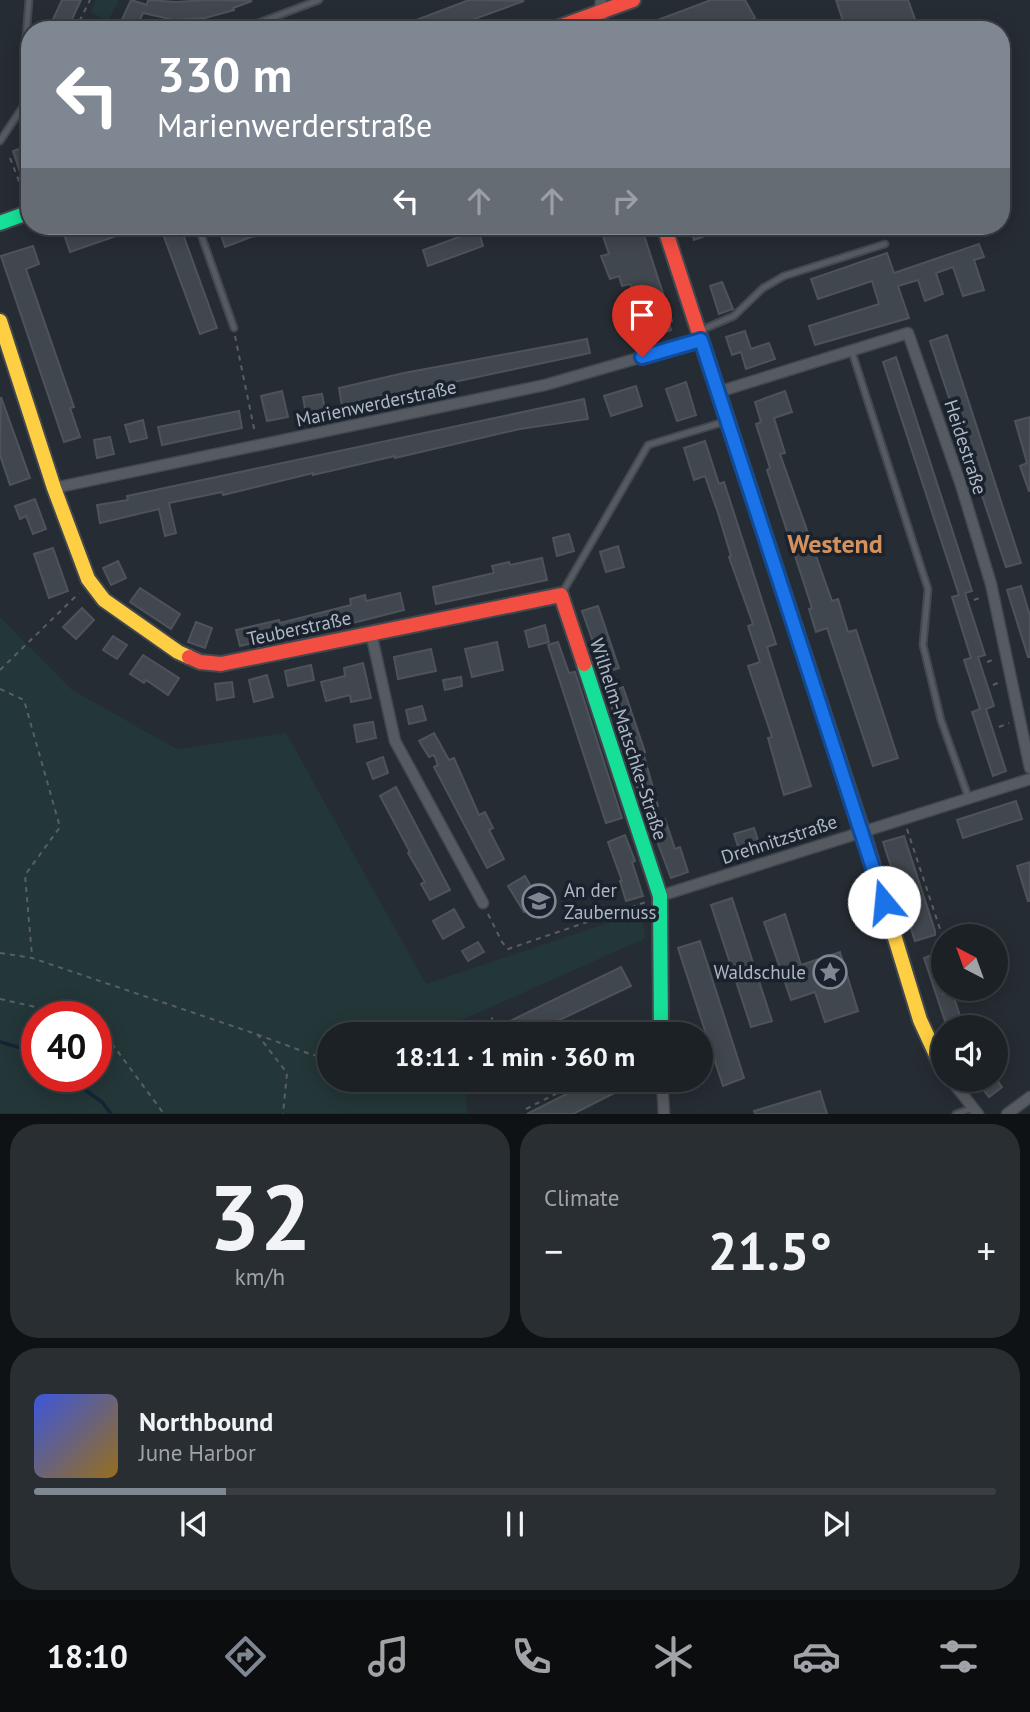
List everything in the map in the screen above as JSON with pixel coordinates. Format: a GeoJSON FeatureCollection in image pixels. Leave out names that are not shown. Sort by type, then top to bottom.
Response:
{"type":"FeatureCollection","features":[{"type":"Feature","properties":{"kind":"street"},"geometry":{"type":"LineString","coordinates":[[570,21],[601,6],[633,0]]}},
{"type":"Feature","properties":{"kind":"street"},"geometry":{"type":"LineString","coordinates":[[0,223],[21,210]]}},
{"type":"Feature","properties":{"kind":"street"},"geometry":{"type":"LineString","coordinates":[[667,235],[862,830],[920,1020],[931,1044]]}},
{"type":"Feature","properties":{"kind":"street","name":"Teuberstraße"},"geometry":{"type":"LineString","coordinates":[[0,321],[54,488],[90,582],[104,600],[122,615],[178,652],[200,662],[221,664],[561,595]]}},
{"type":"Feature","properties":{"kind":"street","name":"Heidestraße"},"geometry":{"type":"LineString","coordinates":[[718,391],[908,333],[961,485],[991,584],[1030,768]]}},
{"type":"Feature","properties":{"kind":"street","name":"Marienwerderstraße"},"geometry":{"type":"LineString","coordinates":[[54,488],[545,385],[700,336]]}},
{"type":"Feature","properties":{"kind":"street","name":"Wilhelm-Matschke-Straße"},"geometry":{"type":"LineString","coordinates":[[561,595],[660,897],[661,1022]]}},
{"type":"Feature","properties":{"kind":"street"},"geometry":{"type":"LineString","coordinates":[[371,633],[395,741],[482,903]]}},
{"type":"Feature","properties":{"kind":"street","name":"Drehnitzstraße"},"geometry":{"type":"LineString","coordinates":[[660,897],[862,830],[1030,779]]}},
{"type":"Feature","properties":{"kind":"street"},"geometry":{"type":"LineString","coordinates":[[663,1092],[664,1114]]}},
{"type":"Feature","properties":{"kind":"street"},"geometry":{"type":"LineString","coordinates":[[961,1092],[976,1111]]}},
{"type":"Feature","properties":{"kind":"street"},"geometry":{"type":"LineString","coordinates":[[1007,1114],[1030,1097]]}},
{"type":"Feature","properties":{"kind":"lane"},"geometry":{"type":"LineString","coordinates":[[27,21],[29,0]]}},
{"type":"Feature","properties":{"kind":"lane"},"geometry":{"type":"LineString","coordinates":[[264,21],[319,0]]}},
{"type":"Feature","properties":{"kind":"lane"},"geometry":{"type":"LineString","coordinates":[[0,141],[21,110]]}},
{"type":"Feature","properties":{"kind":"lane"},"geometry":{"type":"LineString","coordinates":[[201,235],[234,328]]}},
{"type":"Feature","properties":{"kind":"lane"},"geometry":{"type":"LineString","coordinates":[[700,336],[733,316],[772,282],[885,244]]}},
{"type":"Feature","properties":{"kind":"lane"},"geometry":{"type":"LineString","coordinates":[[851,349],[929,589],[923,645],[941,720],[969,799]]}},
{"type":"Feature","properties":{"kind":"lane"},"geometry":{"type":"LineString","coordinates":[[561,595],[648,445],[728,421]]}},
{"type":"Feature","properties":{"kind":"lane"},"geometry":{"type":"LineString","coordinates":[[956,1114],[976,1111]]}},
{"type":"Feature","properties":{"kind":"path"},"geometry":{"type":"LineString","coordinates":[[80,21],[90,0]]}},
{"type":"Feature","properties":{"kind":"path"},"geometry":{"type":"LineString","coordinates":[[10,158],[21,187]]}},
{"type":"Feature","properties":{"kind":"path"},"geometry":{"type":"LineString","coordinates":[[234,328],[258,445]]}},
{"type":"Feature","properties":{"kind":"path"},"geometry":{"type":"LineString","coordinates":[[0,670],[90,582]]}},
{"type":"Feature","properties":{"kind":"path"},"geometry":{"type":"LineString","coordinates":[[0,689],[24,700],[60,827],[24,875],[32,958]]}},
{"type":"Feature","properties":{"kind":"path"},"geometry":{"type":"LineString","coordinates":[[903,818],[939,924]]}},
{"type":"Feature","properties":{"kind":"path"},"geometry":{"type":"LineString","coordinates":[[482,903],[508,949],[660,897]]}},
{"type":"Feature","properties":{"kind":"path"},"geometry":{"type":"LineString","coordinates":[[0,960],[1,953],[32,958],[317,1055]]}},
{"type":"Feature","properties":{"kind":"path"},"geometry":{"type":"LineString","coordinates":[[0,999],[21,1004]]}},
{"type":"Feature","properties":{"kind":"path"},"geometry":{"type":"LineString","coordinates":[[483,1022],[493,1018]]}},
{"type":"Feature","properties":{"kind":"path"},"geometry":{"type":"LineString","coordinates":[[256,1034],[287,1073],[283,1114]]}},
{"type":"Feature","properties":{"kind":"path"},"geometry":{"type":"LineString","coordinates":[[112,1044],[164,1114]]}},
{"type":"Feature","properties":{"kind":"path"},"geometry":{"type":"LineString","coordinates":[[526,1109],[559,1092]]}},
{"type":"Feature","properties":{"kind":"shaded area"},"geometry":{"type":"Polygon","coordinates":[[[96,0],[119,0],[108,21],[90,12],[96,0]]]}},
{"type":"Feature","properties":{"kind":"shaded area"},"geometry":{"type":"Polygon","coordinates":[[[0,617],[72,690],[177,749],[286,733],[426,984],[641,912],[646,938],[462,1022],[317,1022],[317,1092],[466,1092],[467,1113],[0,1113],[0,617]]]}},
{"type":"Feature","properties":{"kind":"building"},"geometry":{"type":"Polygon","coordinates":[[[62,0],[81,0],[71,21],[52,21],[62,0]]]}},
{"type":"Feature","properties":{"kind":"building"},"geometry":{"type":"Polygon","coordinates":[[[131,0],[147,5],[148,0],[252,1],[233,8],[234,10],[205,18],[174,20],[143,13],[139,21],[121,21],[131,0]]]}},
{"type":"Feature","properties":{"kind":"building"},"geometry":{"type":"Polygon","coordinates":[[[469,0],[524,1],[469,21],[414,21],[469,0]]]}},
{"type":"Feature","properties":{"kind":"building"},"geometry":{"type":"Polygon","coordinates":[[[711,0],[745,0],[755,18],[753,21],[655,21],[711,0]]]}},
{"type":"Feature","properties":{"kind":"building"},"geometry":{"type":"Polygon","coordinates":[[[836,0],[908,0],[916,21],[843,21],[836,0]]]}},
{"type":"Feature","properties":{"kind":"building"},"geometry":{"type":"Polygon","coordinates":[[[21,148],[21,174],[13,151],[21,148]]]}},
{"type":"Feature","properties":{"kind":"building"},"geometry":{"type":"Polygon","coordinates":[[[64,235],[119,235],[70,252],[64,235]]]}},
{"type":"Feature","properties":{"kind":"building"},"geometry":{"type":"Polygon","coordinates":[[[163,235],[183,235],[217,328],[200,334],[163,235]]]}},
{"type":"Feature","properties":{"kind":"building"},"geometry":{"type":"Polygon","coordinates":[[[221,235],[263,235],[251,237],[225,247],[221,235]]]}},
{"type":"Feature","properties":{"kind":"building"},"geometry":{"type":"Polygon","coordinates":[[[464,235],[480,235],[483,246],[428,266],[423,250],[464,235]]]}},
{"type":"Feature","properties":{"kind":"building"},"geometry":{"type":"Polygon","coordinates":[[[603,235],[644,235],[672,321],[669,323],[671,330],[659,334],[642,285],[632,289],[630,284],[622,286],[619,276],[610,279],[601,256],[609,254],[603,235]]]}},
{"type":"Feature","properties":{"kind":"building"},"geometry":{"type":"Polygon","coordinates":[[[693,235],[708,235],[694,240],[693,235]]]}},
{"type":"Feature","properties":{"kind":"building"},"geometry":{"type":"Polygon","coordinates":[[[979,244],[984,257],[974,260],[984,290],[963,296],[953,267],[936,273],[943,294],[925,301],[918,280],[898,286],[909,318],[815,345],[809,326],[879,304],[872,281],[818,299],[811,279],[887,253],[894,273],[979,244]]]}},
{"type":"Feature","properties":{"kind":"building"},"geometry":{"type":"Polygon","coordinates":[[[33,246],[39,264],[26,269],[74,407],[70,408],[80,437],[64,442],[1,256],[33,246]]]}},
{"type":"Feature","properties":{"kind":"building"},"geometry":{"type":"Polygon","coordinates":[[[722,282],[733,309],[719,314],[710,286],[722,282]]]}},
{"type":"Feature","properties":{"kind":"building"},"geometry":{"type":"Polygon","coordinates":[[[745,331],[751,349],[769,343],[775,359],[746,369],[741,352],[732,355],[726,337],[745,331]]]}},
{"type":"Feature","properties":{"kind":"building"},"geometry":{"type":"Polygon","coordinates":[[[947,335],[1021,563],[1006,567],[930,341],[947,335]]]}},
{"type":"Feature","properties":{"kind":"building"},"geometry":{"type":"Polygon","coordinates":[[[587,339],[590,353],[342,406],[339,388],[404,373],[587,339]]]}},
{"type":"Feature","properties":{"kind":"building"},"geometry":{"type":"Polygon","coordinates":[[[896,357],[972,591],[965,593],[985,655],[978,657],[994,706],[986,709],[1006,771],[993,776],[972,712],[980,709],[964,660],[971,658],[952,597],[959,595],[883,362],[896,357]]]}},
{"type":"Feature","properties":{"kind":"building"},"geometry":{"type":"Polygon","coordinates":[[[686,382],[696,415],[677,421],[666,389],[686,382]]]}},
{"type":"Feature","properties":{"kind":"building"},"geometry":{"type":"Polygon","coordinates":[[[636,386],[642,406],[611,416],[604,396],[636,386]]]}},
{"type":"Feature","properties":{"kind":"building"},"geometry":{"type":"Polygon","coordinates":[[[282,391],[288,417],[267,421],[261,396],[282,391]]]}},
{"type":"Feature","properties":{"kind":"building"},"geometry":{"type":"Polygon","coordinates":[[[785,391],[792,412],[774,418],[785,453],[780,454],[832,601],[838,599],[848,632],[856,630],[898,758],[873,766],[827,628],[816,632],[809,609],[812,608],[767,470],[770,468],[756,424],[761,422],[755,402],[785,391]]]}},
{"type":"Feature","properties":{"kind":"building"},"geometry":{"type":"Polygon","coordinates":[[[322,394],[325,410],[306,414],[303,397],[322,394]]]}},
{"type":"Feature","properties":{"kind":"building"},"geometry":{"type":"Polygon","coordinates":[[[1,397],[30,478],[10,485],[0,455],[1,397]]]}},
{"type":"Feature","properties":{"kind":"building"},"geometry":{"type":"Polygon","coordinates":[[[584,399],[588,419],[520,429],[223,495],[222,492],[169,503],[176,533],[165,536],[159,509],[100,523],[97,505],[128,500],[127,496],[584,399]]]}},
{"type":"Feature","properties":{"kind":"building"},"geometry":{"type":"Polygon","coordinates":[[[239,411],[242,428],[162,445],[158,427],[239,411]]]}},
{"type":"Feature","properties":{"kind":"building"},"geometry":{"type":"Polygon","coordinates":[[[1030,417],[1029,491],[1020,466],[1027,463],[1015,421],[1030,417]]]}},
{"type":"Feature","properties":{"kind":"building"},"geometry":{"type":"Polygon","coordinates":[[[143,420],[147,438],[130,442],[125,425],[143,420]]]}},
{"type":"Feature","properties":{"kind":"building"},"geometry":{"type":"Polygon","coordinates":[[[110,437],[114,454],[97,458],[94,440],[110,437]]]}},
{"type":"Feature","properties":{"kind":"building"},"geometry":{"type":"Polygon","coordinates":[[[705,441],[719,484],[724,482],[776,644],[767,647],[811,786],[784,795],[768,738],[772,737],[748,666],[760,662],[748,626],[753,624],[729,557],[731,556],[705,476],[694,480],[684,448],[705,441]]]}},
{"type":"Feature","properties":{"kind":"building"},"geometry":{"type":"Polygon","coordinates":[[[35,499],[46,529],[33,534],[26,516],[20,519],[15,506],[35,499]]]}},
{"type":"Feature","properties":{"kind":"building"},"geometry":{"type":"Polygon","coordinates":[[[569,534],[574,551],[557,556],[553,538],[569,534]]]}},
{"type":"Feature","properties":{"kind":"building"},"geometry":{"type":"Polygon","coordinates":[[[618,546],[624,567],[606,572],[600,552],[618,546]]]}},
{"type":"Feature","properties":{"kind":"building"},"geometry":{"type":"Polygon","coordinates":[[[53,548],[68,591],[49,598],[34,554],[53,548]]]}},
{"type":"Feature","properties":{"kind":"building"},"geometry":{"type":"Polygon","coordinates":[[[542,558],[547,580],[436,604],[433,587],[494,573],[492,566],[542,558]]]}},
{"type":"Feature","properties":{"kind":"building"},"geometry":{"type":"Polygon","coordinates":[[[118,561],[126,578],[111,585],[103,568],[118,561]]]}},
{"type":"Feature","properties":{"kind":"building"},"geometry":{"type":"Polygon","coordinates":[[[1021,586],[1030,616],[1030,657],[1007,590],[1021,586]]]}},
{"type":"Feature","properties":{"kind":"building"},"geometry":{"type":"Polygon","coordinates":[[[140,588],[180,614],[171,629],[130,602],[140,588]]]}},
{"type":"Feature","properties":{"kind":"building"},"geometry":{"type":"Polygon","coordinates":[[[400,593],[404,610],[325,630],[297,636],[296,633],[240,646],[236,630],[279,620],[280,623],[351,605],[350,599],[365,595],[366,601],[400,593]]]}},
{"type":"Feature","properties":{"kind":"building"},"geometry":{"type":"Polygon","coordinates":[[[598,606],[619,668],[604,673],[582,611],[598,606]]]}},
{"type":"Feature","properties":{"kind":"building"},"geometry":{"type":"Polygon","coordinates":[[[82,608],[94,620],[76,639],[63,627],[82,608]]]}},
{"type":"Feature","properties":{"kind":"building"},"geometry":{"type":"Polygon","coordinates":[[[196,622],[212,628],[205,648],[188,642],[196,622]]]}},
{"type":"Feature","properties":{"kind":"building"},"geometry":{"type":"Polygon","coordinates":[[[545,625],[549,642],[529,647],[525,631],[545,625]]]}},
{"type":"Feature","properties":{"kind":"building"},"geometry":{"type":"Polygon","coordinates":[[[113,636],[127,645],[117,659],[103,650],[113,636]]]}},
{"type":"Feature","properties":{"kind":"building"},"geometry":{"type":"Polygon","coordinates":[[[497,642],[503,670],[472,677],[465,649],[497,642]]]}},
{"type":"Feature","properties":{"kind":"building"},"geometry":{"type":"Polygon","coordinates":[[[558,642],[569,673],[575,672],[622,818],[606,823],[548,645],[558,642]]]}},
{"type":"Feature","properties":{"kind":"building"},"geometry":{"type":"Polygon","coordinates":[[[431,649],[436,671],[398,679],[394,657],[431,649]]]}},
{"type":"Feature","properties":{"kind":"building"},"geometry":{"type":"Polygon","coordinates":[[[143,655],[179,678],[168,695],[146,680],[144,683],[130,674],[143,655]]]}},
{"type":"Feature","properties":{"kind":"building"},"geometry":{"type":"Polygon","coordinates":[[[363,663],[371,698],[351,702],[350,695],[326,701],[321,682],[345,676],[344,668],[363,663]]]}},
{"type":"Feature","properties":{"kind":"building"},"geometry":{"type":"Polygon","coordinates":[[[311,665],[314,680],[288,686],[285,671],[311,665]]]}},
{"type":"Feature","properties":{"kind":"building"},"geometry":{"type":"Polygon","coordinates":[[[267,675],[273,697],[254,702],[249,680],[267,675]]]}},
{"type":"Feature","properties":{"kind":"building"},"geometry":{"type":"Polygon","coordinates":[[[461,677],[462,686],[445,690],[443,680],[461,677]]]}},
{"type":"Feature","properties":{"kind":"building"},"geometry":{"type":"Polygon","coordinates":[[[232,682],[234,697],[217,700],[215,684],[232,682]]]}},
{"type":"Feature","properties":{"kind":"building"},"geometry":{"type":"Polygon","coordinates":[[[623,687],[645,752],[658,806],[646,810],[617,716],[615,717],[607,693],[623,687]]]}},
{"type":"Feature","properties":{"kind":"building"},"geometry":{"type":"Polygon","coordinates":[[[422,706],[426,720],[409,724],[406,710],[422,706]]]}},
{"type":"Feature","properties":{"kind":"building"},"geometry":{"type":"Polygon","coordinates":[[[373,722],[376,738],[357,742],[354,725],[373,722]]]}},
{"type":"Feature","properties":{"kind":"building"},"geometry":{"type":"Polygon","coordinates":[[[434,733],[449,760],[454,758],[479,815],[485,812],[493,828],[489,830],[504,859],[487,868],[434,767],[438,765],[434,755],[429,757],[419,741],[434,733]]]}},
{"type":"Feature","properties":{"kind":"building"},"geometry":{"type":"Polygon","coordinates":[[[383,757],[388,773],[373,779],[367,763],[383,757]]]}},
{"type":"Feature","properties":{"kind":"building"},"geometry":{"type":"Polygon","coordinates":[[[396,787],[450,890],[430,900],[421,884],[425,882],[380,796],[396,787]]]}},
{"type":"Feature","properties":{"kind":"building"},"geometry":{"type":"Polygon","coordinates":[[[1016,801],[1022,819],[963,838],[957,820],[1016,801]]]}},
{"type":"Feature","properties":{"kind":"building"},"geometry":{"type":"Polygon","coordinates":[[[665,819],[675,849],[680,847],[688,872],[671,878],[651,825],[665,819]]]}},
{"type":"Feature","properties":{"kind":"building"},"geometry":{"type":"Polygon","coordinates":[[[754,828],[760,847],[740,853],[734,834],[754,828]]]}},
{"type":"Feature","properties":{"kind":"building"},"geometry":{"type":"Polygon","coordinates":[[[625,835],[635,861],[632,862],[643,896],[626,901],[608,842],[625,835]]]}},
{"type":"Feature","properties":{"kind":"building"},"geometry":{"type":"Polygon","coordinates":[[[904,836],[933,924],[931,936],[915,941],[883,842],[904,836]]]}},
{"type":"Feature","properties":{"kind":"building"},"geometry":{"type":"Polygon","coordinates":[[[1030,862],[1030,901],[1028,901],[1017,866],[1030,862]]]}},
{"type":"Feature","properties":{"kind":"building"},"geometry":{"type":"Polygon","coordinates":[[[525,876],[540,903],[524,912],[508,886],[525,876]]]}},
{"type":"Feature","properties":{"kind":"building"},"geometry":{"type":"Polygon","coordinates":[[[732,898],[772,1021],[751,1027],[711,905],[732,898]]]}},
{"type":"Feature","properties":{"kind":"building"},"geometry":{"type":"Polygon","coordinates":[[[454,909],[464,927],[443,939],[433,921],[454,909]]]}},
{"type":"Feature","properties":{"kind":"building"},"geometry":{"type":"Polygon","coordinates":[[[785,914],[801,965],[840,952],[858,1011],[825,1022],[815,992],[791,1000],[764,922],[785,914]]]}},
{"type":"Feature","properties":{"kind":"building"},"geometry":{"type":"Polygon","coordinates":[[[700,941],[744,1078],[723,1086],[713,1055],[713,1022],[702,1022],[678,948],[700,941]]]}},
{"type":"Feature","properties":{"kind":"building"},"geometry":{"type":"Polygon","coordinates":[[[478,942],[484,952],[468,961],[462,951],[478,942]]]}},
{"type":"Feature","properties":{"kind":"building"},"geometry":{"type":"Polygon","coordinates":[[[931,955],[931,979],[924,958],[931,955]]]}},
{"type":"Feature","properties":{"kind":"building"},"geometry":{"type":"Polygon","coordinates":[[[621,967],[631,986],[555,1022],[508,1022],[621,967]]]}},
{"type":"Feature","properties":{"kind":"building"},"geometry":{"type":"Polygon","coordinates":[[[938,1001],[955,1001],[960,1015],[943,1015],[938,1001]]]}},
{"type":"Feature","properties":{"kind":"building"},"geometry":{"type":"Polygon","coordinates":[[[820,1091],[827,1114],[755,1114],[754,1111],[820,1091]]]}},
{"type":"Feature","properties":{"kind":"building"},"geometry":{"type":"Polygon","coordinates":[[[570,1092],[616,1092],[573,1114],[527,1114],[570,1092]]]}},
{"type":"Feature","properties":{"kind":"waterway"},"geometry":{"type":"LineString","coordinates":[[0,1042],[21,1048]]}},
{"type":"Feature","properties":{"kind":"waterway"},"geometry":{"type":"LineString","coordinates":[[88,1092],[102,1102],[111,1114]]}},
{"type":"Feature","properties":{"kind":"traffic: fast"},"geometry":{"type":"LineString","coordinates":[[0,223],[21,215]]}},
{"type":"Feature","properties":{"kind":"traffic: fast"},"geometry":{"type":"LineString","coordinates":[[584,664],[660,896],[661,1022]]}},
{"type":"Feature","properties":{"kind":"traffic: slow"},"geometry":{"type":"LineString","coordinates":[[0,321],[54,488],[88,579],[104,600],[189,657]]}},
{"type":"Feature","properties":{"kind":"traffic: slow"},"geometry":{"type":"LineString","coordinates":[[795,627],[862,830],[920,1020],[931,1044]]}},
{"type":"Feature","properties":{"kind":"traffic: jam"},"geometry":{"type":"LineString","coordinates":[[576,21],[633,0]]}},
{"type":"Feature","properties":{"kind":"traffic: jam"},"geometry":{"type":"LineString","coordinates":[[667,235],[795,627]]}},
{"type":"Feature","properties":{"kind":"traffic: jam"},"geometry":{"type":"LineString","coordinates":[[189,657],[200,662],[221,664],[561,595],[584,664]]}},
{"type":"Feature","properties":{"kind":"place","name":"An der Zaubernuss"},"geometry":{"type":"Point","coordinates":[539,901]}},
{"type":"Feature","properties":{"kind":"place","name":"Waldschule"},"geometry":{"type":"Point","coordinates":[830,972]}},
{"type":"Feature","properties":{"kind":"district","name":"Westend"},"geometry":{"type":"Point","coordinates":[835,544]}},
{"type":"Feature","properties":{"kind":"route"},"geometry":{"type":"LineString","coordinates":[[642,357],[701,340],[884,902]]}}]}
